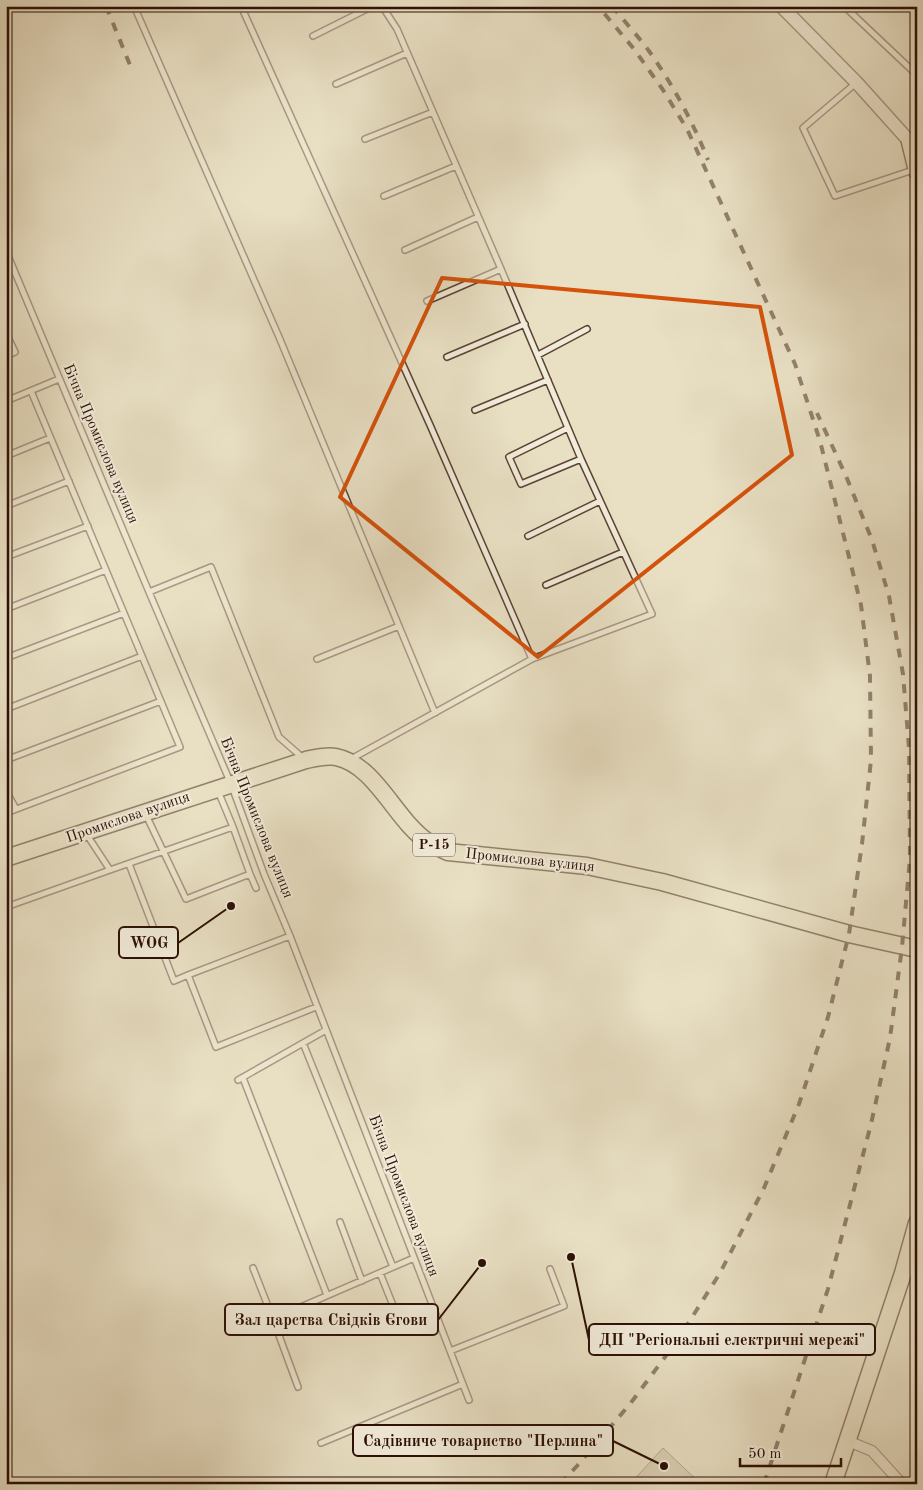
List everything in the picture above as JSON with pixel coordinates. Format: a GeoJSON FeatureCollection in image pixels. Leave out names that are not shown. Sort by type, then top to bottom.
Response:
{"type":"FeatureCollection","features":[{"type":"Feature","properties":{"kind":"main road"},"geometry":{"type":"LineString","coordinates":[[914,145],[917,170]]}},
{"type":"Feature","properties":{"kind":"main road","name":"Промислова вулиця"},"geometry":{"type":"LineString","coordinates":[[6,858],[306,760],[335,756],[357,765],[369,776],[407,822],[428,842],[448,852],[587,866],[662,882],[849,934],[917,949]]}},
{"type":"Feature","properties":{"kind":"main road"},"geometry":{"type":"LineString","coordinates":[[833,1484],[903,1273],[917,1224]]}},
{"type":"Feature","properties":{"kind":"street"},"geometry":{"type":"LineString","coordinates":[[781,6],[857,83],[914,145]]}},
{"type":"Feature","properties":{"kind":"street"},"geometry":{"type":"LineString","coordinates":[[848,1441],[872,1451],[902,1484]]}},
{"type":"Feature","properties":{"kind":"lane"},"geometry":{"type":"LineString","coordinates":[[134,6],[279,337],[435,712]]}},
{"type":"Feature","properties":{"kind":"lane"},"geometry":{"type":"LineString","coordinates":[[241,6],[426,416],[532,659]]}},
{"type":"Feature","properties":{"kind":"lane"},"geometry":{"type":"LineString","coordinates":[[313,36],[373,6]]}},
{"type":"Feature","properties":{"kind":"lane"},"geometry":{"type":"LineString","coordinates":[[348,761],[532,659],[652,614],[581,459],[502,269],[397,29],[382,6]]}},
{"type":"Feature","properties":{"kind":"lane"},"geometry":{"type":"LineString","coordinates":[[844,6],[917,75]]}},
{"type":"Feature","properties":{"kind":"lane"},"geometry":{"type":"LineString","coordinates":[[336,84],[407,53]]}},
{"type":"Feature","properties":{"kind":"lane"},"geometry":{"type":"LineString","coordinates":[[857,83],[803,128],[835,196],[917,170]]}},
{"type":"Feature","properties":{"kind":"lane"},"geometry":{"type":"LineString","coordinates":[[365,139],[433,112]]}},
{"type":"Feature","properties":{"kind":"lane"},"geometry":{"type":"LineString","coordinates":[[384,196],[456,166]]}},
{"type":"Feature","properties":{"kind":"lane"},"geometry":{"type":"LineString","coordinates":[[405,250],[478,217]]}},
{"type":"Feature","properties":{"kind":"lane","name":"Бічна Промислова вулиця"},"geometry":{"type":"LineString","coordinates":[[6,251],[149,592],[224,786],[290,936],[470,1400]]}},
{"type":"Feature","properties":{"kind":"lane"},"geometry":{"type":"LineString","coordinates":[[427,301],[502,269]]}},
{"type":"Feature","properties":{"kind":"lane"},"geometry":{"type":"LineString","coordinates":[[447,357],[525,324]]}},
{"type":"Feature","properties":{"kind":"lane"},"geometry":{"type":"LineString","coordinates":[[538,354],[587,329]]}},
{"type":"Feature","properties":{"kind":"lane"},"geometry":{"type":"LineString","coordinates":[[6,333],[15,352],[6,356]]}},
{"type":"Feature","properties":{"kind":"lane"},"geometry":{"type":"LineString","coordinates":[[6,401],[59,379]]}},
{"type":"Feature","properties":{"kind":"lane"},"geometry":{"type":"LineString","coordinates":[[475,410],[548,380]]}},
{"type":"Feature","properties":{"kind":"lane"},"geometry":{"type":"LineString","coordinates":[[6,813],[180,746],[31,391]]}},
{"type":"Feature","properties":{"kind":"lane"},"geometry":{"type":"LineString","coordinates":[[568,428],[509,457],[521,484],[581,459]]}},
{"type":"Feature","properties":{"kind":"lane"},"geometry":{"type":"LineString","coordinates":[[6,456],[50,438]]}},
{"type":"Feature","properties":{"kind":"lane"},"geometry":{"type":"LineString","coordinates":[[6,506],[68,481]]}},
{"type":"Feature","properties":{"kind":"lane"},"geometry":{"type":"LineString","coordinates":[[528,536],[600,501]]}},
{"type":"Feature","properties":{"kind":"lane"},"geometry":{"type":"LineString","coordinates":[[6,556],[88,526]]}},
{"type":"Feature","properties":{"kind":"lane"},"geometry":{"type":"LineString","coordinates":[[546,585],[623,552]]}},
{"type":"Feature","properties":{"kind":"lane"},"geometry":{"type":"LineString","coordinates":[[149,592],[211,568],[279,736],[306,760]]}},
{"type":"Feature","properties":{"kind":"lane"},"geometry":{"type":"LineString","coordinates":[[6,609],[106,570]]}},
{"type":"Feature","properties":{"kind":"lane"},"geometry":{"type":"LineString","coordinates":[[6,658],[124,613]]}},
{"type":"Feature","properties":{"kind":"lane"},"geometry":{"type":"LineString","coordinates":[[317,659],[399,626]]}},
{"type":"Feature","properties":{"kind":"lane"},"geometry":{"type":"LineString","coordinates":[[6,708],[142,656]]}},
{"type":"Feature","properties":{"kind":"lane"},"geometry":{"type":"LineString","coordinates":[[6,760],[161,701]]}},
{"type":"Feature","properties":{"kind":"lane"},"geometry":{"type":"LineString","coordinates":[[224,786],[233,827],[256,888]]}},
{"type":"Feature","properties":{"kind":"lane"},"geometry":{"type":"LineString","coordinates":[[6,791],[16,810]]}},
{"type":"Feature","properties":{"kind":"lane"},"geometry":{"type":"LineString","coordinates":[[145,812],[186,899],[250,874]]}},
{"type":"Feature","properties":{"kind":"lane"},"geometry":{"type":"LineString","coordinates":[[6,907],[233,827]]}},
{"type":"Feature","properties":{"kind":"lane"},"geometry":{"type":"LineString","coordinates":[[86,832],[110,870]]}},
{"type":"Feature","properties":{"kind":"lane"},"geometry":{"type":"LineString","coordinates":[[129,864],[174,981],[290,936]]}},
{"type":"Feature","properties":{"kind":"lane"},"geometry":{"type":"LineString","coordinates":[[188,975],[216,1047],[316,1007]]}},
{"type":"Feature","properties":{"kind":"lane"},"geometry":{"type":"LineString","coordinates":[[326,1030],[240,1079],[327,1295]]}},
{"type":"Feature","properties":{"kind":"lane"},"geometry":{"type":"LineString","coordinates":[[303,1043],[393,1267]]}},
{"type":"Feature","properties":{"kind":"lane"},"geometry":{"type":"LineString","coordinates":[[340,1222],[362,1281]]}},
{"type":"Feature","properties":{"kind":"lane"},"geometry":{"type":"LineString","coordinates":[[273,1319],[414,1258]]}},
{"type":"Feature","properties":{"kind":"lane"},"geometry":{"type":"LineString","coordinates":[[253,1268],[298,1388]]}},
{"type":"Feature","properties":{"kind":"lane"},"geometry":{"type":"LineString","coordinates":[[450,1351],[564,1306],[550,1269]]}},
{"type":"Feature","properties":{"kind":"lane"},"geometry":{"type":"LineString","coordinates":[[380,1272],[400,1323]]}},
{"type":"Feature","properties":{"kind":"lane"},"geometry":{"type":"LineString","coordinates":[[321,1443],[463,1384]]}},
{"type":"Feature","properties":{"kind":"highlighted area"},"geometry":{"type":"Polygon","coordinates":[[[442,278],[760,307],[792,455],[538,657],[340,497],[442,278]]]}},
{"type":"Feature","properties":{"kind":"shaded area"},"geometry":{"type":"Polygon","coordinates":[[[663,1448],[701,1484],[630,1484],[663,1448]]]}},
{"type":"Feature","properties":{"kind":"railway"},"geometry":{"type":"LineString","coordinates":[[106,6],[132,70]]}},
{"type":"Feature","properties":{"kind":"railway"},"geometry":{"type":"LineString","coordinates":[[560,1484],[630,1404],[677,1341],[720,1273],[764,1188],[799,1104],[828,1017],[849,934],[862,844],[871,760],[870,676],[861,605],[820,441],[795,364],[687,129],[663,90],[634,49],[598,6]]}},
{"type":"Feature","properties":{"kind":"railway"},"geometry":{"type":"LineString","coordinates":[[612,6],[645,45],[658,64],[689,118],[708,160]]}},
{"type":"Feature","properties":{"kind":"railway"},"geometry":{"type":"LineString","coordinates":[[764,1484],[828,1289],[871,1124],[890,1038],[902,947],[910,858],[909,748],[903,674],[889,596],[872,540],[846,476],[817,413]]}},
{"type":"Feature","properties":{"kind":"place","name":"WOG"},"geometry":{"type":"Point","coordinates":[231,906]}},
{"type":"Feature","properties":{"kind":"place","name":"ДП \"Регіональні електричні мережі\""},"geometry":{"type":"Point","coordinates":[571,1257]}},
{"type":"Feature","properties":{"kind":"place","name":"Зал царства Свідків Єгови"},"geometry":{"type":"Point","coordinates":[482,1263]}},
{"type":"Feature","properties":{"kind":"place","name":"Садівниче товариство \"Перлина\""},"geometry":{"type":"Point","coordinates":[664,1466]}}]}
